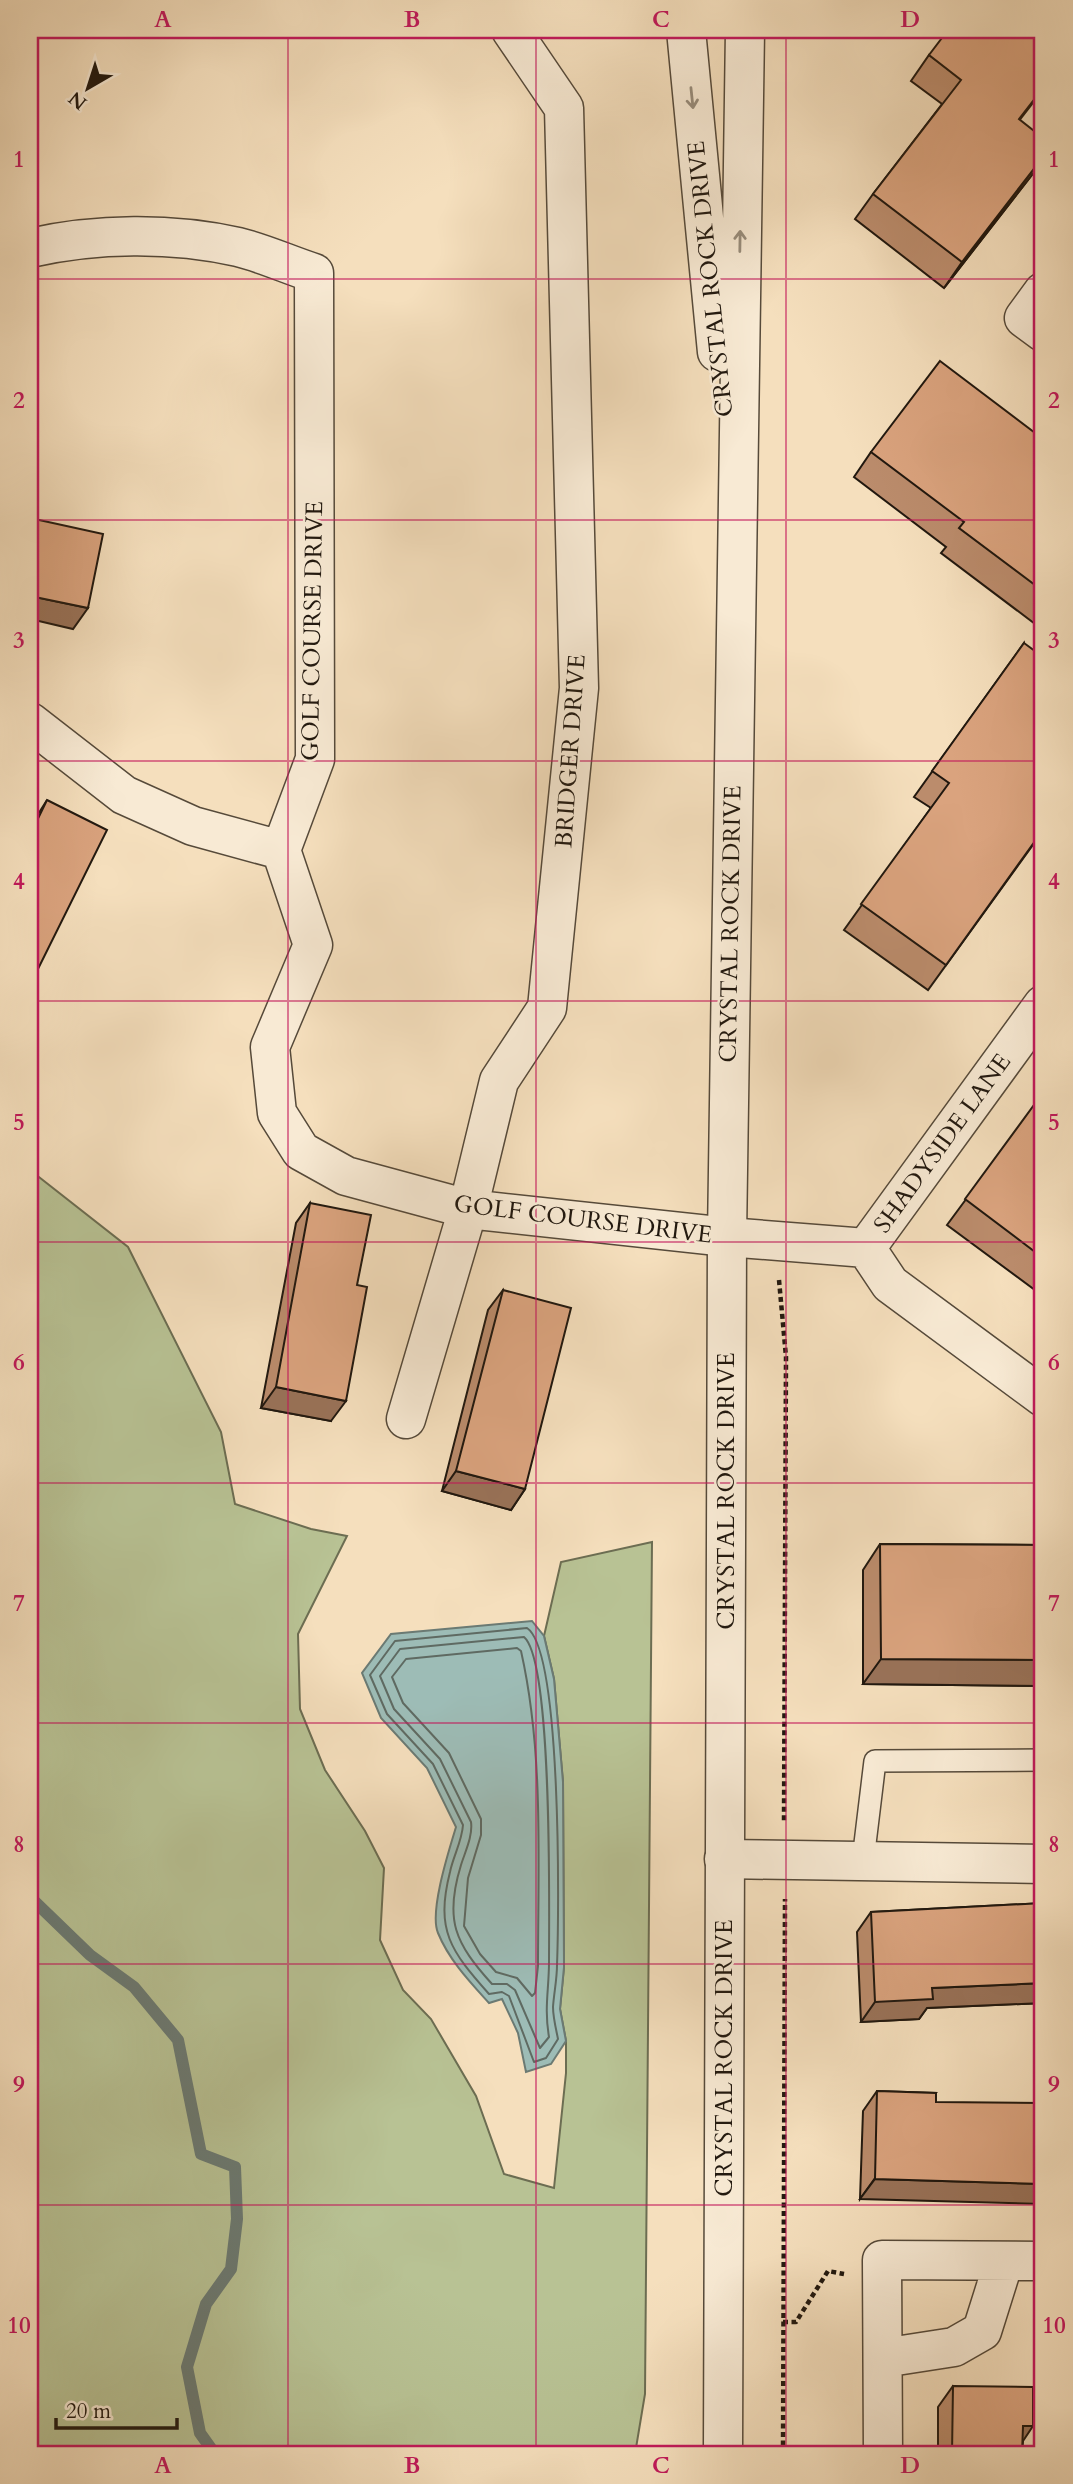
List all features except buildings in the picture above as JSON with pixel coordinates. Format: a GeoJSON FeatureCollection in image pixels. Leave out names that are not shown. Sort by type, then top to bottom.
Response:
{"type":"FeatureCollection","features":[{"type":"Feature","properties":{"kind":"street","name":"BRIDGER DRIVE"},"geometry":{"type":"LineString","coordinates":[[406,1419],[468,1209],[499,1081],[547,1008],[579,688],[564,108],[511,30]]}},
{"type":"Feature","properties":{"kind":"street","name":"CRYSTAL ROCK DRIVE"},"geometry":{"type":"LineString","coordinates":[[685,30],[735,527]]}},
{"type":"Feature","properties":{"kind":"street","name":"CRYSTAL ROCK DRIVE"},"geometry":{"type":"LineString","coordinates":[[723,2454],[727,1237],[735,527],[745,30]]}},
{"type":"Feature","properties":{"kind":"street","name":"GOLF COURSE DRIVE"},"geometry":{"type":"LineString","coordinates":[[30,248],[72,238],[156,237],[238,247],[314,273],[315,759],[281,850],[313,945],[270,1047],[277,1113],[302,1151],[346,1176],[468,1209],[727,1237],[866,1248]]}},
{"type":"Feature","properties":{"kind":"street"},"geometry":{"type":"LineString","coordinates":[[1043,292],[1024,318],[1043,331]]}},
{"type":"Feature","properties":{"kind":"street"},"geometry":{"type":"LineString","coordinates":[[30,722],[124,795],[192,826],[281,850]]}},
{"type":"Feature","properties":{"kind":"street","name":"SHADYSIDE LANE"},"geometry":{"type":"LineString","coordinates":[[866,1248],[1043,1005]]}},
{"type":"Feature","properties":{"kind":"street"},"geometry":{"type":"LineString","coordinates":[[866,1248],[890,1284],[1043,1397]]}},
{"type":"Feature","properties":{"kind":"street"},"geometry":{"type":"LineString","coordinates":[[724,1859],[1043,1864]]}},
{"type":"Feature","properties":{"kind":"street"},"geometry":{"type":"LineString","coordinates":[[883,2454],[882,2260],[1043,2261]]}},
{"type":"Feature","properties":{"kind":"street"},"geometry":{"type":"LineString","coordinates":[[883,2358],[954,2347],[982,2331],[1004,2261]]}},
{"type":"Feature","properties":{"kind":"lane"},"geometry":{"type":"LineString","coordinates":[[863,1860],[875,1761],[1043,1760]]}},
{"type":"Feature","properties":{"kind":"path"},"geometry":{"type":"LineString","coordinates":[[783,2322],[796,2322],[828,2271],[883,2283]]}},
{"type":"Feature","properties":{"kind":"green space"},"geometry":{"type":"Polygon","coordinates":[[[30,1170],[128,1247],[221,1432],[235,1504],[311,1529],[347,1536],[298,1634],[300,1709],[325,1770],[365,1831],[384,1868],[380,1940],[403,1990],[431,2019],[476,2096],[504,2174],[554,2188],[566,2073],[566,2041],[560,2009],[564,1967],[563,1782],[554,1679],[544,1636],[561,1562],[652,1542],[645,2394],[635,2454],[30,2454],[30,1170]]]}},
{"type":"Feature","properties":{"kind":"water"},"geometry":{"type":"Polygon","coordinates":[[[532,1621],[544,1636],[554,1679],[563,1782],[564,1967],[560,2009],[566,2041],[551,2064],[526,2072],[518,2033],[502,1999],[489,2003],[467,1979],[438,1933],[438,1896],[456,1827],[427,1768],[381,1718],[362,1673],[391,1634],[532,1621]]]}},
{"type":"Feature","properties":{"kind":"waterway"},"geometry":{"type":"LineString","coordinates":[[30,1897],[90,1955],[134,1987],[178,2040],[201,2154],[235,2167],[237,2219],[231,2269],[206,2304],[187,2367],[200,2433],[215,2454]]}}]}
